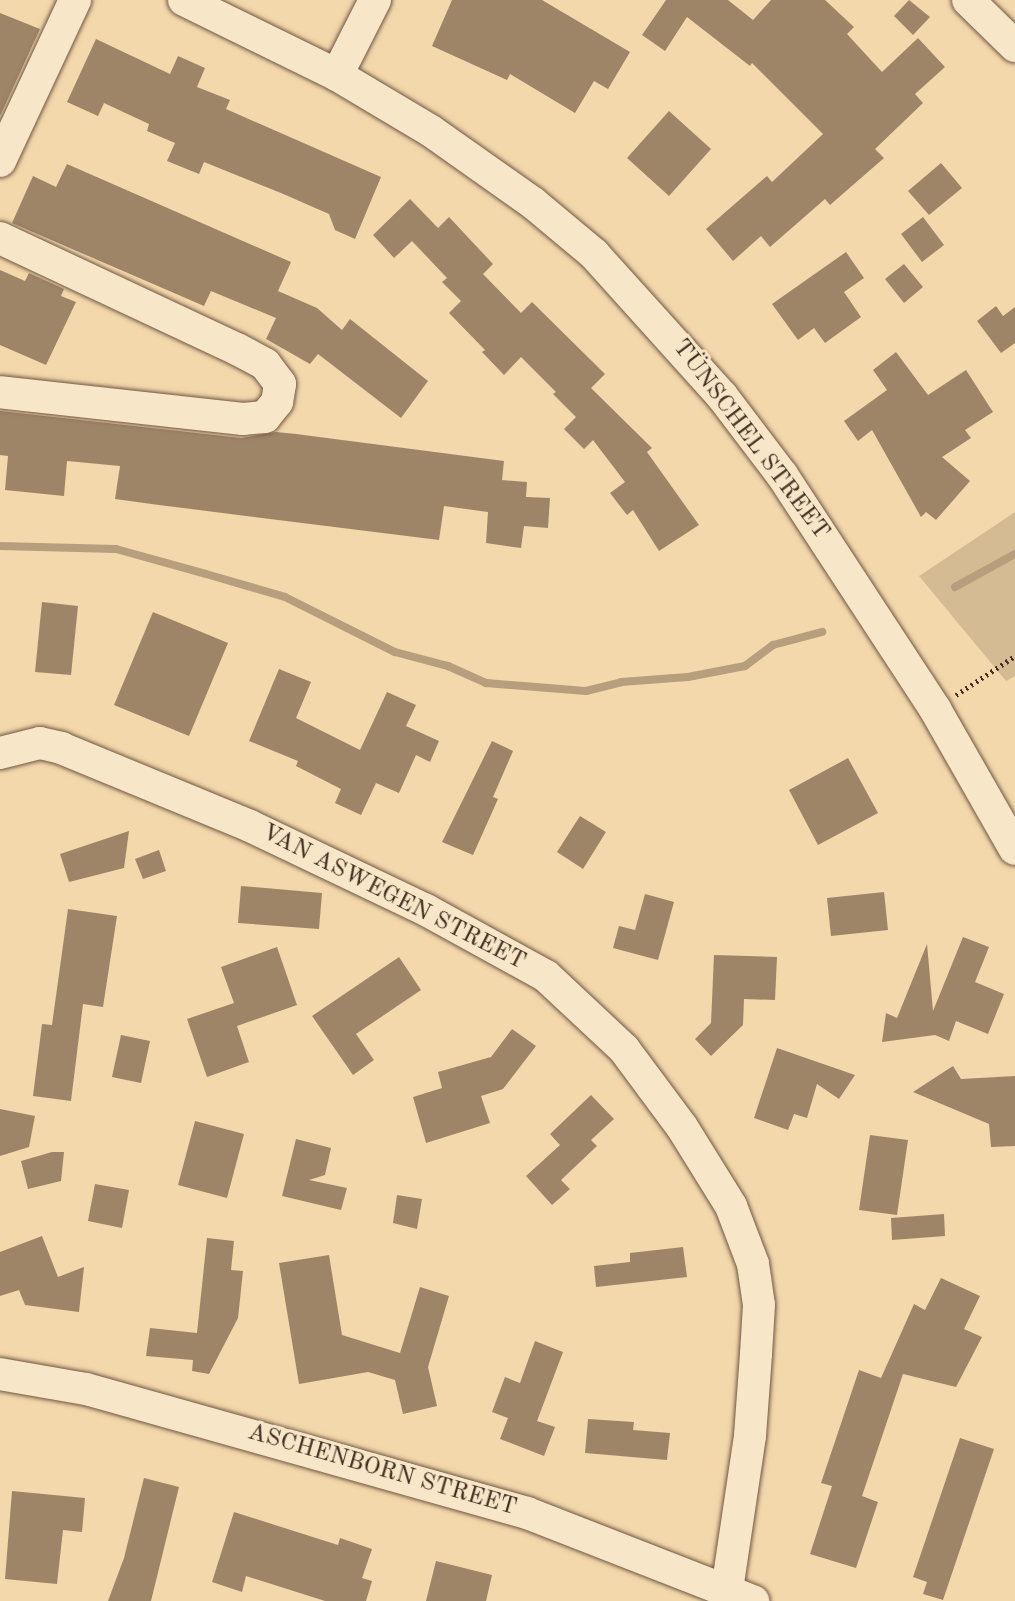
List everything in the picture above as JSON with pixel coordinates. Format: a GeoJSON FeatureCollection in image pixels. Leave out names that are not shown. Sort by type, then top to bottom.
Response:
{"type":"FeatureCollection","features":[{"type":"Feature","properties":{"kind":"street"},"geometry":{"type":"LineString","coordinates":[[0,161],[75,0]]}},
{"type":"Feature","properties":{"kind":"street","name":"TÜNSCHEL STREET"},"geometry":{"type":"LineString","coordinates":[[184,0],[337,75],[431,131],[533,203],[594,254],[662,325],[722,396],[782,475],[935,709],[1015,849]]}},
{"type":"Feature","properties":{"kind":"street"},"geometry":{"type":"LineString","coordinates":[[337,75],[375,0]]}},
{"type":"Feature","properties":{"kind":"street"},"geometry":{"type":"LineString","coordinates":[[968,0],[1015,46]]}},
{"type":"Feature","properties":{"kind":"street"},"geometry":{"type":"LineString","coordinates":[[0,238],[237,349],[265,364],[280,384],[277,402],[265,417],[243,419],[0,392]]}},
{"type":"Feature","properties":{"kind":"street","name":"VAN ASWEGEN STREET"},"geometry":{"type":"LineString","coordinates":[[0,753],[40,743],[61,748],[263,832],[426,910],[546,976],[624,1049],[682,1127],[731,1206],[753,1264],[759,1305],[740,1596]]}},
{"type":"Feature","properties":{"kind":"street","name":"ASCHENBORN STREET"},"geometry":{"type":"LineString","coordinates":[[0,1374],[86,1389],[512,1509],[740,1596]]}},
{"type":"Feature","properties":{"kind":"path"},"geometry":{"type":"LineString","coordinates":[[935,709],[1015,656]]}},
{"type":"Feature","properties":{"kind":"shaded area"},"geometry":{"type":"Polygon","coordinates":[[[1015,512],[1015,676],[1006,681],[919,576],[1015,512]]]}},
{"type":"Feature","properties":{"kind":"building"},"geometry":{"type":"Polygon","coordinates":[[[452,0],[542,0],[630,52],[608,89],[594,81],[575,113],[510,74],[507,80],[432,46],[452,0]]]}},
{"type":"Feature","properties":{"kind":"building"},"geometry":{"type":"Polygon","coordinates":[[[666,0],[728,0],[753,20],[771,0],[825,0],[854,27],[847,34],[882,72],[918,38],[945,67],[915,94],[923,103],[875,149],[884,158],[830,205],[825,199],[770,247],[761,236],[733,261],[706,229],[767,176],[772,182],[823,134],[752,63],[750,66],[687,17],[665,51],[642,35],[666,0]]]}},
{"type":"Feature","properties":{"kind":"building"},"geometry":{"type":"Polygon","coordinates":[[[909,0],[930,17],[913,35],[894,16],[909,0]]]}},
{"type":"Feature","properties":{"kind":"building"},"geometry":{"type":"Polygon","coordinates":[[[0,13],[40,29],[0,116],[0,13]]]}},
{"type":"Feature","properties":{"kind":"building"},"geometry":{"type":"Polygon","coordinates":[[[96,39],[170,74],[178,56],[205,68],[197,87],[230,100],[226,109],[381,177],[355,239],[335,230],[329,214],[281,193],[204,162],[199,174],[167,161],[175,143],[147,131],[149,124],[104,103],[98,116],[67,102],[96,39]]]}},
{"type":"Feature","properties":{"kind":"building"},"geometry":{"type":"Polygon","coordinates":[[[669,111],[711,149],[669,196],[627,158],[669,111]]]}},
{"type":"Feature","properties":{"kind":"building"},"geometry":{"type":"Polygon","coordinates":[[[941,163],[962,188],[929,215],[908,191],[941,163]]]}},
{"type":"Feature","properties":{"kind":"building"},"geometry":{"type":"Polygon","coordinates":[[[67,164],[291,262],[278,291],[317,308],[342,330],[350,319],[428,381],[401,418],[318,354],[310,364],[266,339],[276,318],[211,291],[204,306],[12,223],[33,176],[56,187],[67,164]]]}},
{"type":"Feature","properties":{"kind":"building"},"geometry":{"type":"Polygon","coordinates":[[[410,199],[438,228],[449,217],[493,264],[483,274],[521,313],[532,302],[605,374],[591,388],[652,448],[647,452],[699,525],[659,551],[633,510],[627,515],[610,493],[625,482],[593,440],[584,449],[564,429],[576,417],[553,394],[556,392],[521,357],[504,375],[449,313],[461,301],[442,282],[447,278],[412,241],[394,258],[373,235],[410,199]]]}},
{"type":"Feature","properties":{"kind":"building"},"geometry":{"type":"Polygon","coordinates":[[[923,217],[944,245],[922,262],[901,234],[923,217]]]}},
{"type":"Feature","properties":{"kind":"building"},"geometry":{"type":"Polygon","coordinates":[[[846,252],[864,278],[844,292],[861,317],[825,343],[814,328],[798,340],[772,304],[846,252]]]}},
{"type":"Feature","properties":{"kind":"building"},"geometry":{"type":"Polygon","coordinates":[[[904,264],[923,287],[904,303],[885,279],[904,264]]]}},
{"type":"Feature","properties":{"kind":"building"},"geometry":{"type":"Polygon","coordinates":[[[0,270],[25,281],[29,273],[64,289],[61,296],[76,302],[46,365],[0,345],[0,270]]]}},
{"type":"Feature","properties":{"kind":"building"},"geometry":{"type":"Polygon","coordinates":[[[996,306],[1003,316],[1015,307],[1015,343],[1001,353],[977,321],[996,306]]]}},
{"type":"Feature","properties":{"kind":"building"},"geometry":{"type":"Polygon","coordinates":[[[896,352],[928,395],[966,370],[993,412],[965,430],[971,438],[942,457],[970,481],[936,520],[926,512],[921,517],[872,430],[858,441],[844,421],[887,390],[873,370],[896,352]]]}},
{"type":"Feature","properties":{"kind":"building"},"geometry":{"type":"Polygon","coordinates":[[[0,411],[241,438],[276,432],[504,461],[502,480],[527,482],[526,497],[550,498],[548,528],[524,526],[521,548],[486,543],[488,512],[444,506],[439,540],[115,499],[120,466],[67,461],[64,496],[5,490],[8,456],[0,455],[0,411]]]}},
{"type":"Feature","properties":{"kind":"building"},"geometry":{"type":"Polygon","coordinates":[[[42,602],[78,606],[71,675],[35,672],[42,602]]]}},
{"type":"Feature","properties":{"kind":"building"},"geometry":{"type":"Polygon","coordinates":[[[153,612],[228,643],[189,736],[114,705],[153,612]]]}},
{"type":"Feature","properties":{"kind":"building"},"geometry":{"type":"Polygon","coordinates":[[[279,669],[311,682],[296,718],[360,750],[387,692],[416,705],[406,726],[439,741],[430,762],[416,755],[399,793],[376,783],[361,815],[335,803],[341,789],[296,766],[298,761],[249,741],[279,669]]]}},
{"type":"Feature","properties":{"kind":"building"},"geometry":{"type":"Polygon","coordinates":[[[492,741],[513,751],[493,797],[498,799],[473,855],[442,842],[492,741]]]}},
{"type":"Feature","properties":{"kind":"building"},"geometry":{"type":"Polygon","coordinates":[[[848,758],[878,813],[818,845],[789,790],[848,758]]]}},
{"type":"Feature","properties":{"kind":"building"},"geometry":{"type":"Polygon","coordinates":[[[580,816],[606,832],[583,869],[557,852],[580,816]]]}},
{"type":"Feature","properties":{"kind":"building"},"geometry":{"type":"Polygon","coordinates":[[[129,831],[124,868],[69,882],[60,854],[129,831]]]}},
{"type":"Feature","properties":{"kind":"building"},"geometry":{"type":"Polygon","coordinates":[[[159,850],[166,871],[143,879],[135,859],[159,850]]]}},
{"type":"Feature","properties":{"kind":"building"},"geometry":{"type":"Polygon","coordinates":[[[241,886],[322,893],[319,929],[238,923],[241,886]]]}},
{"type":"Feature","properties":{"kind":"building"},"geometry":{"type":"Polygon","coordinates":[[[884,892],[888,930],[831,936],[827,898],[884,892]]]}},
{"type":"Feature","properties":{"kind":"building"},"geometry":{"type":"Polygon","coordinates":[[[645,894],[674,902],[658,960],[613,948],[619,926],[635,930],[645,894]]]}},
{"type":"Feature","properties":{"kind":"building"},"geometry":{"type":"Polygon","coordinates":[[[68,909],[117,916],[103,1007],[83,1004],[71,1101],[33,1096],[42,1024],[52,1025],[68,909]]]}},
{"type":"Feature","properties":{"kind":"building"},"geometry":{"type":"Polygon","coordinates":[[[963,937],[989,947],[975,982],[1004,994],[988,1034],[956,1021],[949,1041],[935,1035],[882,1042],[886,1013],[897,1018],[927,944],[933,1011],[963,937]]]}},
{"type":"Feature","properties":{"kind":"building"},"geometry":{"type":"Polygon","coordinates":[[[277,947],[297,1005],[237,1026],[249,1062],[207,1077],[187,1019],[234,1003],[221,967],[277,947]]]}},
{"type":"Feature","properties":{"kind":"building"},"geometry":{"type":"Polygon","coordinates":[[[714,955],[777,957],[775,1000],[744,999],[743,1025],[711,1056],[695,1039],[711,1023],[714,955]]]}},
{"type":"Feature","properties":{"kind":"building"},"geometry":{"type":"Polygon","coordinates":[[[399,957],[421,990],[356,1034],[374,1060],[353,1075],[312,1016],[399,957]]]}},
{"type":"Feature","properties":{"kind":"building"},"geometry":{"type":"Polygon","coordinates":[[[512,1029],[536,1046],[503,1089],[481,1096],[490,1123],[426,1143],[413,1097],[442,1088],[438,1072],[491,1057],[512,1029]]]}},
{"type":"Feature","properties":{"kind":"building"},"geometry":{"type":"Polygon","coordinates":[[[121,1035],[150,1041],[141,1083],[112,1077],[121,1035]]]}},
{"type":"Feature","properties":{"kind":"building"},"geometry":{"type":"Polygon","coordinates":[[[777,1048],[855,1075],[839,1099],[817,1084],[807,1118],[794,1114],[788,1130],[754,1118],[777,1048]]]}},
{"type":"Feature","properties":{"kind":"building"},"geometry":{"type":"Polygon","coordinates":[[[953,1066],[961,1079],[1015,1076],[1015,1146],[991,1147],[989,1124],[913,1092],[953,1066]]]}},
{"type":"Feature","properties":{"kind":"building"},"geometry":{"type":"Polygon","coordinates":[[[591,1095],[614,1119],[591,1140],[597,1146],[561,1180],[570,1189],[552,1205],[526,1176],[560,1145],[550,1134],[591,1095]]]}},
{"type":"Feature","properties":{"kind":"building"},"geometry":{"type":"Polygon","coordinates":[[[0,1109],[35,1116],[29,1147],[0,1156],[0,1109]]]}},
{"type":"Feature","properties":{"kind":"building"},"geometry":{"type":"Polygon","coordinates":[[[195,1121],[244,1134],[227,1198],[178,1185],[195,1121]]]}},
{"type":"Feature","properties":{"kind":"building"},"geometry":{"type":"Polygon","coordinates":[[[870,1135],[908,1140],[897,1215],[859,1210],[870,1135]]]}},
{"type":"Feature","properties":{"kind":"building"},"geometry":{"type":"Polygon","coordinates":[[[296,1139],[331,1148],[325,1175],[309,1180],[347,1188],[341,1210],[282,1196],[296,1139]]]}},
{"type":"Feature","properties":{"kind":"building"},"geometry":{"type":"Polygon","coordinates":[[[52,1152],[64,1152],[61,1181],[28,1189],[21,1161],[52,1152]]]}},
{"type":"Feature","properties":{"kind":"building"},"geometry":{"type":"Polygon","coordinates":[[[95,1184],[129,1190],[122,1228],[88,1221],[95,1184]]]}},
{"type":"Feature","properties":{"kind":"building"},"geometry":{"type":"Polygon","coordinates":[[[397,1195],[422,1199],[417,1229],[393,1223],[397,1195]]]}},
{"type":"Feature","properties":{"kind":"building"},"geometry":{"type":"Polygon","coordinates":[[[944,1214],[945,1236],[892,1240],[891,1218],[944,1214]]]}},
{"type":"Feature","properties":{"kind":"building"},"geometry":{"type":"Polygon","coordinates":[[[42,1236],[58,1277],[84,1267],[79,1312],[25,1305],[19,1290],[0,1296],[0,1252],[42,1236]]]}},
{"type":"Feature","properties":{"kind":"building"},"geometry":{"type":"Polygon","coordinates":[[[207,1238],[234,1241],[231,1270],[243,1271],[238,1318],[209,1374],[192,1371],[193,1360],[146,1356],[150,1328],[197,1333],[207,1238]]]}},
{"type":"Feature","properties":{"kind":"building"},"geometry":{"type":"Polygon","coordinates":[[[683,1247],[687,1277],[596,1287],[594,1266],[630,1262],[630,1253],[683,1247]]]}},
{"type":"Feature","properties":{"kind":"building"},"geometry":{"type":"Polygon","coordinates":[[[329,1255],[342,1335],[400,1353],[420,1287],[449,1296],[428,1367],[437,1406],[403,1414],[395,1380],[368,1372],[299,1384],[279,1263],[329,1255]]]}},
{"type":"Feature","properties":{"kind":"building"},"geometry":{"type":"Polygon","coordinates":[[[941,1278],[980,1296],[964,1329],[982,1337],[956,1387],[903,1374],[862,1496],[878,1502],[856,1568],[810,1554],[832,1486],[821,1483],[859,1370],[881,1378],[914,1304],[925,1310],[941,1278]]]}},
{"type":"Feature","properties":{"kind":"building"},"geometry":{"type":"Polygon","coordinates":[[[535,1341],[563,1352],[537,1421],[555,1427],[544,1456],[500,1439],[508,1418],[492,1412],[505,1377],[520,1383],[535,1341]]]}},
{"type":"Feature","properties":{"kind":"building"},"geometry":{"type":"Polygon","coordinates":[[[588,1419],[634,1422],[633,1430],[670,1433],[667,1460],[585,1453],[588,1419]]]}},
{"type":"Feature","properties":{"kind":"building"},"geometry":{"type":"Polygon","coordinates":[[[960,1438],[994,1449],[943,1600],[923,1594],[927,1582],[913,1577],[960,1438]]]}},
{"type":"Feature","properties":{"kind":"building"},"geometry":{"type":"Polygon","coordinates":[[[144,1478],[179,1487],[151,1601],[108,1601],[124,1558],[144,1478]]]}},
{"type":"Feature","properties":{"kind":"building"},"geometry":{"type":"Polygon","coordinates":[[[12,1491],[85,1498],[82,1532],[63,1530],[57,1584],[5,1579],[12,1491]]]}},
{"type":"Feature","properties":{"kind":"building"},"geometry":{"type":"Polygon","coordinates":[[[234,1512],[338,1545],[340,1538],[372,1549],[362,1578],[372,1581],[366,1601],[325,1601],[246,1576],[242,1592],[212,1582],[234,1512]]]}},
{"type":"Feature","properties":{"kind":"building"},"geometry":{"type":"Polygon","coordinates":[[[436,1561],[492,1575],[486,1601],[426,1601],[436,1561]]]}},
{"type":"Feature","properties":{"kind":"waterway"},"geometry":{"type":"LineString","coordinates":[[0,546],[116,549],[206,574],[285,597],[395,652],[448,666],[486,683],[586,691],[621,682],[688,677],[745,666],[773,645],[822,632]]}},
{"type":"Feature","properties":{"kind":"waterway"},"geometry":{"type":"LineString","coordinates":[[955,587],[1015,554]]}}]}
